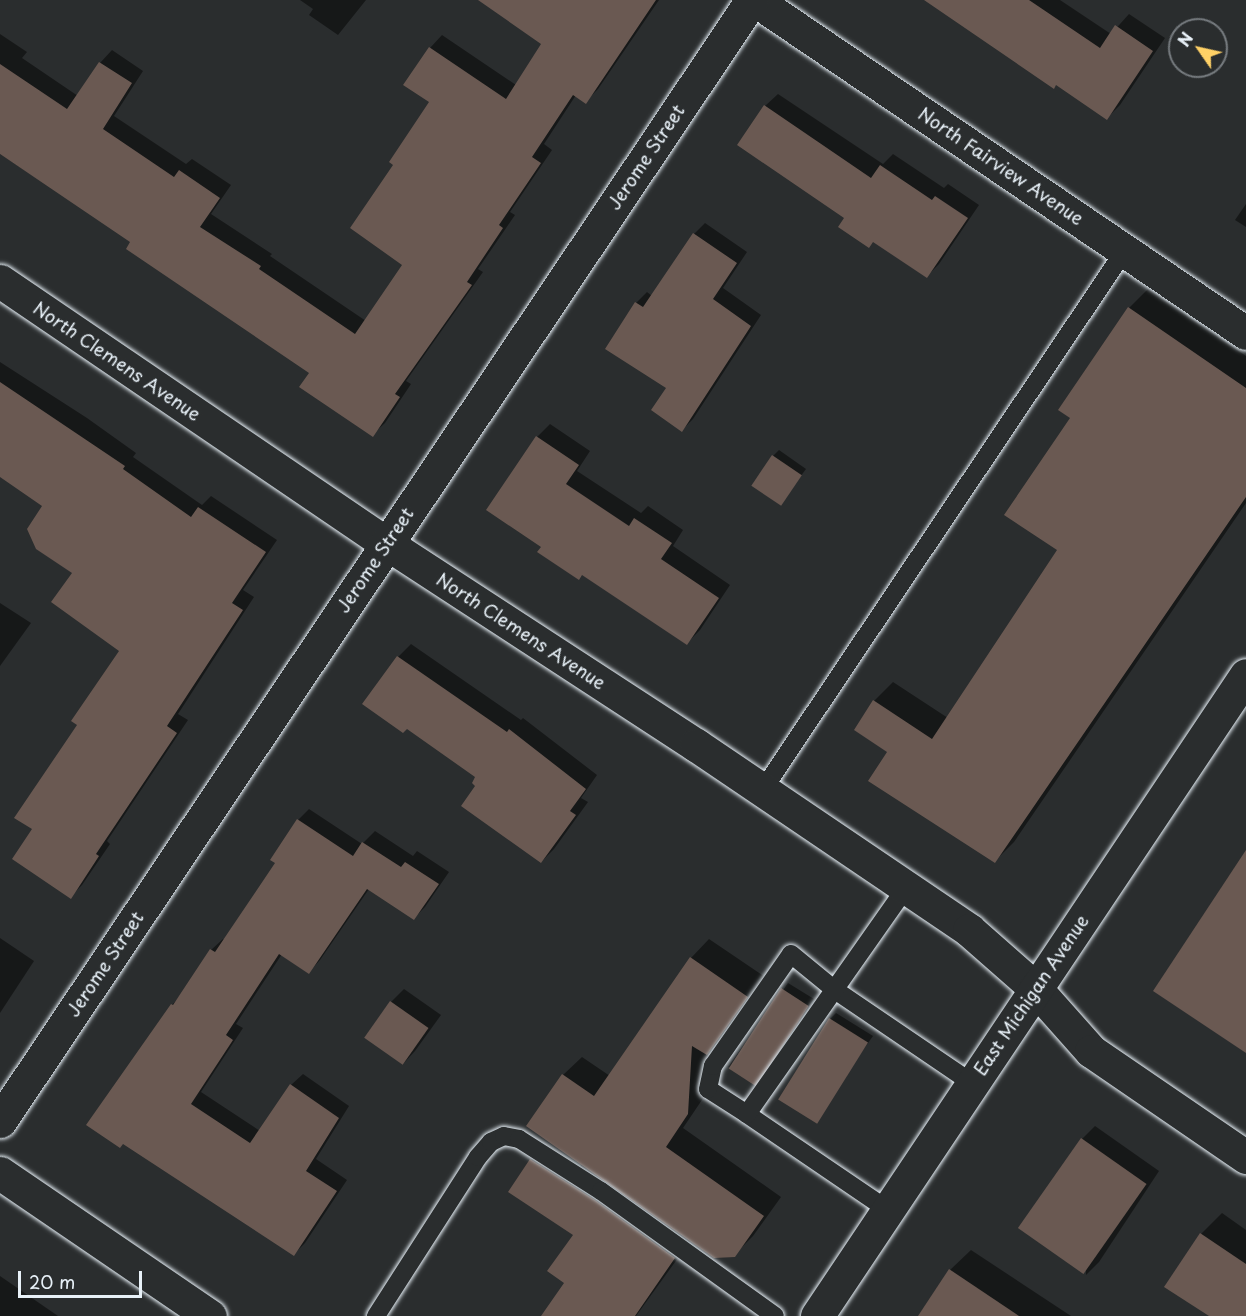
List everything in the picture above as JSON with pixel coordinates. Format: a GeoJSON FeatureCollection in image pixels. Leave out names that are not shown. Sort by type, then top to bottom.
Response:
{"type":"FeatureCollection","features":[{"type":"Feature","properties":{"kind":"street","name":"North Fairview Avenue"},"geometry":{"type":"LineString","coordinates":[[753,0],[1246,333]]}},
{"type":"Feature","properties":{"kind":"street","name":"Jerome Street"},"geometry":{"type":"LineString","coordinates":[[0,1121],[386,543],[753,0]]}},
{"type":"Feature","properties":{"kind":"street","name":"North Clemens Avenue"},"geometry":{"type":"LineString","coordinates":[[0,281],[386,543],[969,930],[1035,988],[1091,1051],[1246,1157]]}},
{"type":"Feature","properties":{"kind":"street","name":"East Michigan Avenue"},"geometry":{"type":"LineString","coordinates":[[817,1316],[1246,675]]}},
{"type":"Feature","properties":{"kind":"street"},"geometry":{"type":"LineString","coordinates":[[0,1173],[210,1316]]}},
{"type":"Feature","properties":{"kind":"lane"},"geometry":{"type":"LineString","coordinates":[[762,791],[1125,250]]}},
{"type":"Feature","properties":{"kind":"lane"},"geometry":{"type":"LineString","coordinates":[[747,1114],[906,888]]}},
{"type":"Feature","properties":{"kind":"lane"},"geometry":{"type":"LineString","coordinates":[[888,1210],[708,1089],[713,1066],[791,954],[835,990],[972,1083]]}},
{"type":"Feature","properties":{"kind":"lane"},"geometry":{"type":"LineString","coordinates":[[376,1316],[478,1157],[491,1142],[504,1136],[519,1139],[601,1191],[776,1316]]}},
{"type":"Feature","properties":{"kind":"building"},"geometry":{"type":"Polygon","coordinates":[[[478,0],[656,0],[586,104],[573,95],[532,157],[541,163],[499,225],[503,228],[467,282],[472,285],[395,394],[400,397],[373,437],[299,387],[309,373],[126,249],[130,242],[0,154],[0,64],[67,109],[99,62],[132,83],[103,129],[174,177],[179,170],[220,198],[200,227],[261,266],[259,269],[355,334],[402,265],[350,228],[393,165],[389,162],[429,102],[403,85],[429,47],[506,99],[541,44],[478,0]]]}},
{"type":"Feature","properties":{"kind":"building"},"geometry":{"type":"Polygon","coordinates":[[[924,0],[1029,0],[1100,48],[1115,25],[1153,51],[1107,120],[1056,85],[1054,89],[924,0]]]}},
{"type":"Feature","properties":{"kind":"building"},"geometry":{"type":"Polygon","coordinates":[[[764,105],[871,178],[880,165],[932,200],[935,196],[968,218],[927,278],[873,242],[869,248],[838,227],[844,218],[737,145],[764,105]]]}},
{"type":"Feature","properties":{"kind":"building"},"geometry":{"type":"Polygon","coordinates":[[[693,233],[737,263],[713,299],[751,326],[682,432],[651,410],[666,388],[605,349],[635,302],[643,307],[693,233]]]}},
{"type":"Feature","properties":{"kind":"building"},"geometry":{"type":"Polygon","coordinates":[[[1128,307],[1246,388],[1246,497],[995,863],[868,781],[887,752],[854,730],[873,700],[932,739],[1057,550],[1004,515],[1070,418],[1058,410],[1128,307]]]}},
{"type":"Feature","properties":{"kind":"building"},"geometry":{"type":"Polygon","coordinates":[[[0,382],[125,466],[123,469],[191,517],[198,507],[266,552],[232,603],[243,610],[167,726],[177,733],[96,854],[99,856],[71,899],[12,859],[32,829],[14,818],[77,725],[71,721],[119,651],[51,602],[72,573],[36,549],[27,529],[42,506],[0,477],[0,382]]]}},
{"type":"Feature","properties":{"kind":"building"},"geometry":{"type":"Polygon","coordinates":[[[536,436],[579,465],[566,484],[629,526],[634,518],[672,543],[661,559],[719,598],[687,645],[582,575],[579,580],[537,552],[541,547],[486,510],[536,436]]]}},
{"type":"Feature","properties":{"kind":"building"},"geometry":{"type":"Polygon","coordinates":[[[772,455],[802,475],[781,506],[751,486],[772,455]]]}},
{"type":"Feature","properties":{"kind":"building"},"geometry":{"type":"Polygon","coordinates":[[[397,656],[507,732],[509,729],[586,789],[570,811],[576,815],[541,863],[461,806],[475,786],[472,783],[475,777],[407,729],[403,733],[362,704],[397,656]]]}},
{"type":"Feature","properties":{"kind":"building"},"geometry":{"type":"Polygon","coordinates":[[[297,819],[353,856],[362,842],[401,867],[405,862],[439,884],[414,920],[367,889],[309,974],[279,954],[226,1035],[233,1040],[191,1104],[250,1143],[290,1084],[339,1118],[306,1171],[337,1191],[294,1256],[123,1144],[120,1148],[86,1125],[171,1004],[173,1005],[210,949],[215,952],[275,863],[270,860],[297,819]]]}},
{"type":"Feature","properties":{"kind":"building"},"geometry":{"type":"Polygon","coordinates":[[[1246,850],[1246,1053],[1153,991],[1246,850]]]}},
{"type":"Feature","properties":{"kind":"building"},"geometry":{"type":"Polygon","coordinates":[[[690,957],[748,997],[707,1055],[692,1046],[688,1114],[666,1147],[764,1216],[735,1257],[714,1258],[526,1126],[562,1074],[594,1096],[690,957]]]}},
{"type":"Feature","properties":{"kind":"building"},"geometry":{"type":"Polygon","coordinates":[[[781,988],[809,1006],[756,1086],[729,1069],[781,988]]]}},
{"type":"Feature","properties":{"kind":"building"},"geometry":{"type":"Polygon","coordinates":[[[390,1001],[429,1028],[403,1065],[364,1038],[390,1001]]]}},
{"type":"Feature","properties":{"kind":"building"},"geometry":{"type":"Polygon","coordinates":[[[829,1018],[868,1042],[817,1124],[778,1099],[829,1018]]]}},
{"type":"Feature","properties":{"kind":"building"},"geometry":{"type":"Polygon","coordinates":[[[1081,1138],[1147,1184],[1083,1274],[1018,1228],[1081,1138]]]}},
{"type":"Feature","properties":{"kind":"building"},"geometry":{"type":"Polygon","coordinates":[[[530,1159],[595,1200],[675,1258],[635,1316],[541,1316],[564,1283],[547,1271],[573,1235],[508,1192],[530,1159]]]}},
{"type":"Feature","properties":{"kind":"building"},"geometry":{"type":"Polygon","coordinates":[[[1200,1233],[1246,1264],[1246,1316],[1209,1316],[1164,1287],[1200,1233]]]}},
{"type":"Feature","properties":{"kind":"building"},"geometry":{"type":"Polygon","coordinates":[[[949,1269],[1019,1316],[918,1316],[949,1269]]]}}]}
